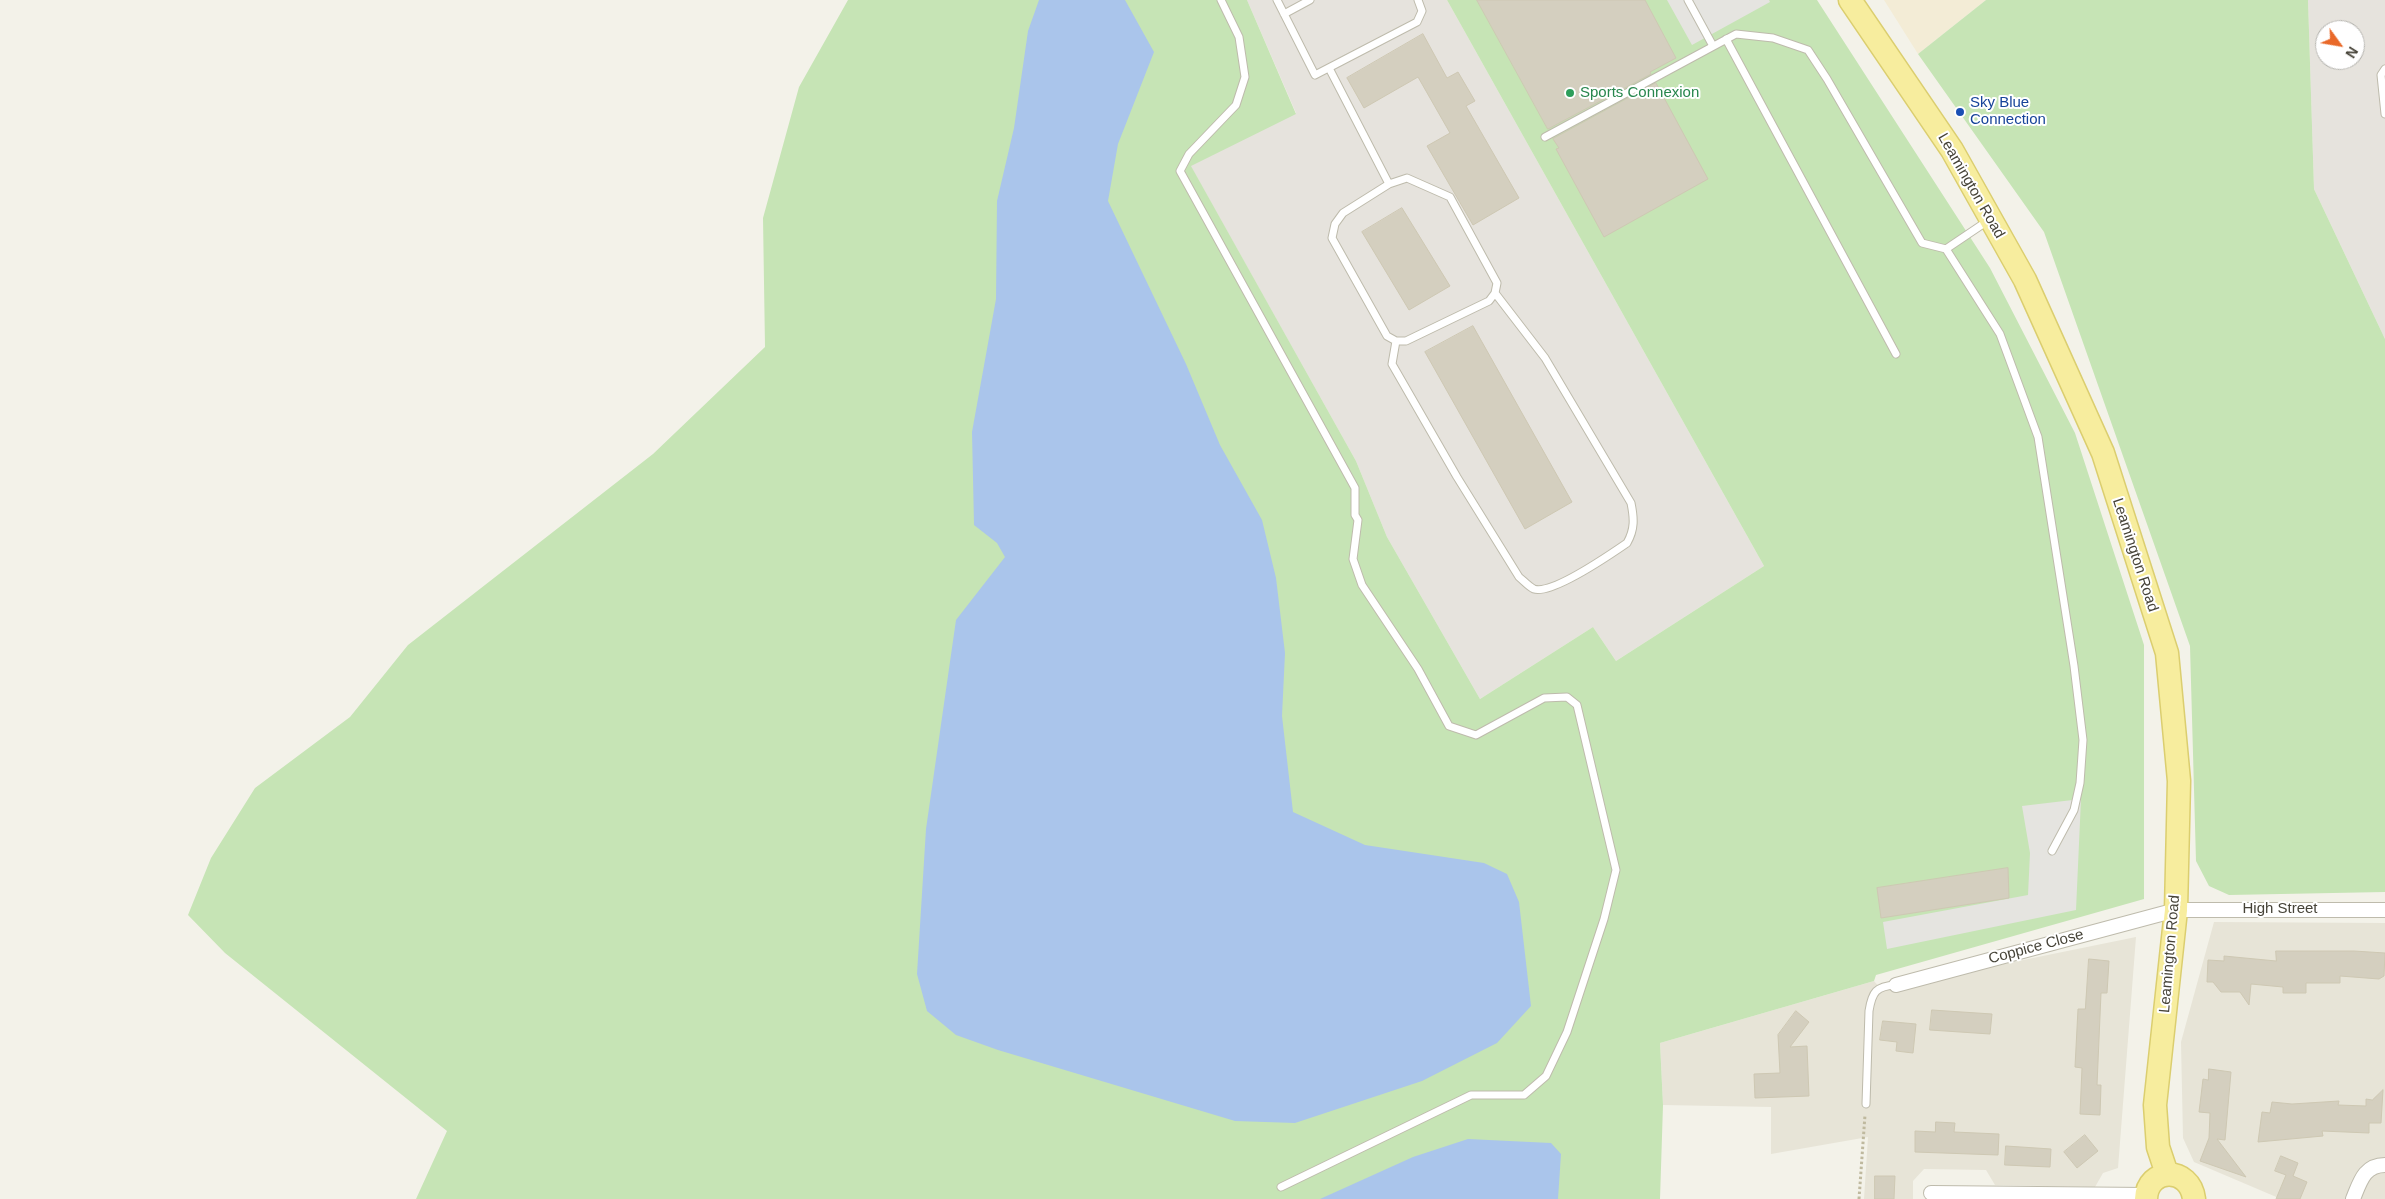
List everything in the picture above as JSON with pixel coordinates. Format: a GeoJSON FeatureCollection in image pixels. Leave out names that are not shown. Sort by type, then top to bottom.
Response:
{"type":"FeatureCollection","features":[{"type":"Feature","properties":{"kind":"main road","name":"Leamington Road"},"geometry":{"type":"LineString","coordinates":[[1850,0],[1952,150],[2025,280],[2103,453],[2167,653],[2179,781],[2176,910],[2155,1105],[2158,1148],[2167,1174]]}},
{"type":"Feature","properties":{"kind":"main road"},"geometry":{"type":"LineString","coordinates":[[2146,1197],[2153,1181],[2167,1174],[2183,1178],[2193,1190],[2194,1199]]}},
{"type":"Feature","properties":{"kind":"street","name":"High Street"},"geometry":{"type":"LineString","coordinates":[[2176,910],[2385,910]]}},
{"type":"Feature","properties":{"kind":"street","name":"Coppice Close"},"geometry":{"type":"LineString","coordinates":[[1896,985],[2176,910]]}},
{"type":"Feature","properties":{"kind":"street"},"geometry":{"type":"LineString","coordinates":[[2353,1199],[2365,1172],[2375,1165],[2385,1166]]}},
{"type":"Feature","properties":{"kind":"street"},"geometry":{"type":"LineString","coordinates":[[1931,1193],[2146,1197]]}},
{"type":"Feature","properties":{"kind":"street"},"geometry":{"type":"LineString","coordinates":[[2194,1199],[2201,1199]]}},
{"type":"Feature","properties":{"kind":"lane"},"geometry":{"type":"LineString","coordinates":[[1221,0],[1239,37],[1245,78],[1236,105],[1189,154],[1180,170],[1355,488],[1355,515],[1358,520],[1354,559],[1362,585],[1418,669],[1449,726],[1476,735],[1544,698],[1568,697],[1577,705],[1616,870],[1604,919],[1567,1032],[1546,1076],[1524,1095],[1471,1096],[1281,1187]]}},
{"type":"Feature","properties":{"kind":"lane"},"geometry":{"type":"LineString","coordinates":[[1277,0],[1315,75],[1417,22],[1422,11],[1418,0]]}},
{"type":"Feature","properties":{"kind":"lane"},"geometry":{"type":"LineString","coordinates":[[1284,14],[1310,0]]}},
{"type":"Feature","properties":{"kind":"lane"},"geometry":{"type":"LineString","coordinates":[[1688,0],[1713,46]]}},
{"type":"Feature","properties":{"kind":"lane"},"geometry":{"type":"LineString","coordinates":[[1545,137],[1736,34],[1773,38],[1808,50],[1827,79],[1922,243],[1946,249],[2000,334],[2038,438],[2083,740],[2080,783],[2074,810],[2052,851]]}},
{"type":"Feature","properties":{"kind":"lane"},"geometry":{"type":"LineString","coordinates":[[1726,39],[1896,354]]}},
{"type":"Feature","properties":{"kind":"lane"},"geometry":{"type":"LineString","coordinates":[[1329,68],[1389,184]]}},
{"type":"Feature","properties":{"kind":"lane"},"geometry":{"type":"LineString","coordinates":[[2385,69],[2381,75],[2385,114]]}},
{"type":"Feature","properties":{"kind":"lane"},"geometry":{"type":"LineString","coordinates":[[1407,178],[1450,197],[1497,283],[1495,293],[1489,301],[1406,341],[1396,341],[1387,336],[1332,238],[1335,224],[1344,213],[1389,184],[1407,178]]}},
{"type":"Feature","properties":{"kind":"lane"},"geometry":{"type":"LineString","coordinates":[[1946,249],[1991,219]]}},
{"type":"Feature","properties":{"kind":"lane"},"geometry":{"type":"LineString","coordinates":[[1396,341],[1392,364],[1457,477],[1519,577],[1534,589],[1546,589],[1572,577],[1627,543],[1632,534],[1634,522],[1630,503],[1545,358],[1495,293]]}},
{"type":"Feature","properties":{"kind":"lane"},"geometry":{"type":"LineString","coordinates":[[1866,1104],[1871,999],[1876,991],[1884,985],[1896,985]]}},
{"type":"Feature","properties":{"kind":"path"},"geometry":{"type":"LineString","coordinates":[[1859,1199],[1866,1104]]}},
{"type":"Feature","properties":{"kind":"shaded area"},"geometry":{"type":"Polygon","coordinates":[[[1247,0],[1447,0],[1764,566],[1616,661],[1593,627],[1480,699],[1387,537],[1356,461],[1190,165],[1296,113],[1247,0]]]}},
{"type":"Feature","properties":{"kind":"shaded area"},"geometry":{"type":"Polygon","coordinates":[[[1667,0],[1769,0],[1770,2],[1692,45],[1667,0]]]}},
{"type":"Feature","properties":{"kind":"shaded area"},"geometry":{"type":"Polygon","coordinates":[[[1884,0],[1986,0],[1918,54],[1884,0]]]}},
{"type":"Feature","properties":{"kind":"shaded area"},"geometry":{"type":"Polygon","coordinates":[[[2308,0],[2385,0],[2385,339],[2314,189],[2308,0]]]}},
{"type":"Feature","properties":{"kind":"shaded area"},"geometry":{"type":"Polygon","coordinates":[[[2081,799],[2076,910],[1887,949],[1883,922],[2028,895],[2030,853],[2022,806],[2081,799]]]}},
{"type":"Feature","properties":{"kind":"shaded area"},"geometry":{"type":"Polygon","coordinates":[[[2214,922],[2385,923],[2385,1199],[2281,1199],[2194,1162],[2183,1138],[2181,1042],[2214,922]]]}},
{"type":"Feature","properties":{"kind":"shaded area"},"geometry":{"type":"Polygon","coordinates":[[[2136,937],[2118,1168],[2103,1173],[2095,1187],[1995,1185],[1986,1170],[1924,1169],[1913,1181],[1913,1199],[1864,1199],[1868,1137],[1771,1154],[1771,1107],[1663,1105],[1660,1043],[1874,981],[1881,989],[2136,937]]]}},
{"type":"Feature","properties":{"kind":"green space"},"geometry":{"type":"Polygon","coordinates":[[[848,0],[1247,0],[1296,114],[1191,166],[1356,461],[1387,537],[1480,699],[1593,627],[1616,661],[1764,566],[1447,0],[1817,0],[1990,268],[2075,433],[2144,645],[2144,899],[1876,975],[1874,981],[1660,1043],[1663,1105],[1660,1199],[416,1199],[447,1131],[225,953],[188,915],[211,858],[255,788],[350,717],[408,645],[653,454],[765,347],[763,218],[799,87],[848,0]]]}},
{"type":"Feature","properties":{"kind":"green space"},"geometry":{"type":"Polygon","coordinates":[[[1986,0],[2308,0],[2314,189],[2385,339],[2385,892],[2229,895],[2209,886],[2196,861],[2190,646],[2044,232],[1918,54],[1986,0]]]}},
{"type":"Feature","properties":{"kind":"water"},"geometry":{"type":"Polygon","coordinates":[[[1039,0],[1125,0],[1154,52],[1118,144],[1108,201],[1186,364],[1220,445],[1262,520],[1276,578],[1285,653],[1282,716],[1293,812],[1365,845],[1484,863],[1507,874],[1519,902],[1531,1006],[1497,1043],[1422,1081],[1295,1123],[1235,1121],[998,1050],[956,1035],[927,1011],[917,974],[926,829],[956,620],[1005,557],[997,543],[974,525],[972,432],[996,299],[997,201],[1014,128],[1028,31],[1039,0]]]}},
{"type":"Feature","properties":{"kind":"water"},"geometry":{"type":"Polygon","coordinates":[[[1468,1139],[1551,1143],[1561,1154],[1558,1199],[1320,1199],[1413,1157],[1468,1139]]]}},
{"type":"Feature","properties":{"kind":"building","name":"Sports Connexion"},"geometry":{"type":"Polygon","coordinates":[[[1477,0],[1645,0],[1676,58],[1650,72],[1651,74],[1548,129],[1477,0]]]}},
{"type":"Feature","properties":{"kind":"building"},"geometry":{"type":"Polygon","coordinates":[[[1423,34],[1447,78],[1458,72],[1475,101],[1466,106],[1519,198],[1473,225],[1427,146],[1450,133],[1418,77],[1364,108],[1347,78],[1423,34]]]}},
{"type":"Feature","properties":{"kind":"building","name":"Sports Connexion"},"geometry":{"type":"Polygon","coordinates":[[[1656,83],[1708,179],[1604,237],[1556,149],[1559,148],[1553,139],[1656,83]]]}},
{"type":"Feature","properties":{"kind":"building"},"geometry":{"type":"Polygon","coordinates":[[[1402,208],[1450,286],[1409,310],[1362,232],[1402,208]]]}},
{"type":"Feature","properties":{"kind":"building"},"geometry":{"type":"Polygon","coordinates":[[[1473,326],[1572,502],[1525,529],[1425,352],[1473,326]]]}},
{"type":"Feature","properties":{"kind":"building"},"geometry":{"type":"Polygon","coordinates":[[[2008,868],[2009,898],[1881,918],[1877,888],[2008,868]]]}},
{"type":"Feature","properties":{"kind":"building"},"geometry":{"type":"Polygon","coordinates":[[[2276,951],[2385,953],[2384,976],[2379,979],[2340,976],[2340,983],[2306,983],[2306,993],[2283,993],[2283,987],[2251,984],[2249,1005],[2240,992],[2221,992],[2213,982],[2207,982],[2208,960],[2224,961],[2224,956],[2276,961],[2276,951]]]}},
{"type":"Feature","properties":{"kind":"building"},"geometry":{"type":"Polygon","coordinates":[[[2089,959],[2109,961],[2107,993],[2101,993],[2097,1085],[2101,1085],[2100,1115],[2080,1114],[2082,1068],[2075,1067],[2078,1009],[2085,1009],[2089,959]]]}},
{"type":"Feature","properties":{"kind":"building"},"geometry":{"type":"Polygon","coordinates":[[[1932,1010],[1992,1014],[1990,1034],[1930,1030],[1932,1010]]]}},
{"type":"Feature","properties":{"kind":"building"},"geometry":{"type":"Polygon","coordinates":[[[1796,1011],[1809,1022],[1790,1047],[1807,1046],[1809,1096],[1755,1098],[1754,1074],[1780,1073],[1778,1035],[1796,1011]]]}},
{"type":"Feature","properties":{"kind":"building"},"geometry":{"type":"Polygon","coordinates":[[[1883,1021],[1916,1024],[1913,1053],[1896,1051],[1897,1042],[1880,1040],[1883,1021]]]}},
{"type":"Feature","properties":{"kind":"building"},"geometry":{"type":"Polygon","coordinates":[[[2209,1069],[2231,1072],[2225,1140],[2217,1139],[2246,1177],[2200,1161],[2209,1138],[2210,1113],[2199,1112],[2203,1079],[2208,1080],[2209,1069]]]}},
{"type":"Feature","properties":{"kind":"building"},"geometry":{"type":"Polygon","coordinates":[[[2383,1090],[2381,1123],[2369,1123],[2369,1133],[2322,1131],[2323,1136],[2258,1142],[2262,1112],[2270,1113],[2272,1102],[2292,1104],[2339,1101],[2338,1105],[2366,1106],[2366,1099],[2372,1100],[2383,1090]]]}},
{"type":"Feature","properties":{"kind":"building"},"geometry":{"type":"Polygon","coordinates":[[[1936,1122],[1955,1123],[1954,1132],[1999,1134],[1998,1155],[1915,1152],[1915,1131],[1935,1132],[1936,1122]]]}},
{"type":"Feature","properties":{"kind":"building"},"geometry":{"type":"Polygon","coordinates":[[[2085,1135],[2098,1151],[2077,1168],[2064,1152],[2085,1135]]]}},
{"type":"Feature","properties":{"kind":"building"},"geometry":{"type":"Polygon","coordinates":[[[2006,1146],[2051,1149],[2050,1167],[2005,1165],[2006,1146]]]}},
{"type":"Feature","properties":{"kind":"building"},"geometry":{"type":"Polygon","coordinates":[[[2281,1156],[2298,1163],[2293,1176],[2307,1182],[2300,1199],[2276,1199],[2286,1175],[2275,1171],[2281,1156]]]}},
{"type":"Feature","properties":{"kind":"building"},"geometry":{"type":"Polygon","coordinates":[[[1875,1176],[1895,1176],[1894,1199],[1875,1199],[1875,1176]]]}},
{"type":"Feature","properties":{"kind":"place","name":"Sports Connexion"},"geometry":{"type":"Point","coordinates":[1570,93]}},
{"type":"Feature","properties":{"kind":"place","name":"Sky Blue Connection"},"geometry":{"type":"Point","coordinates":[1960,112]}}]}
